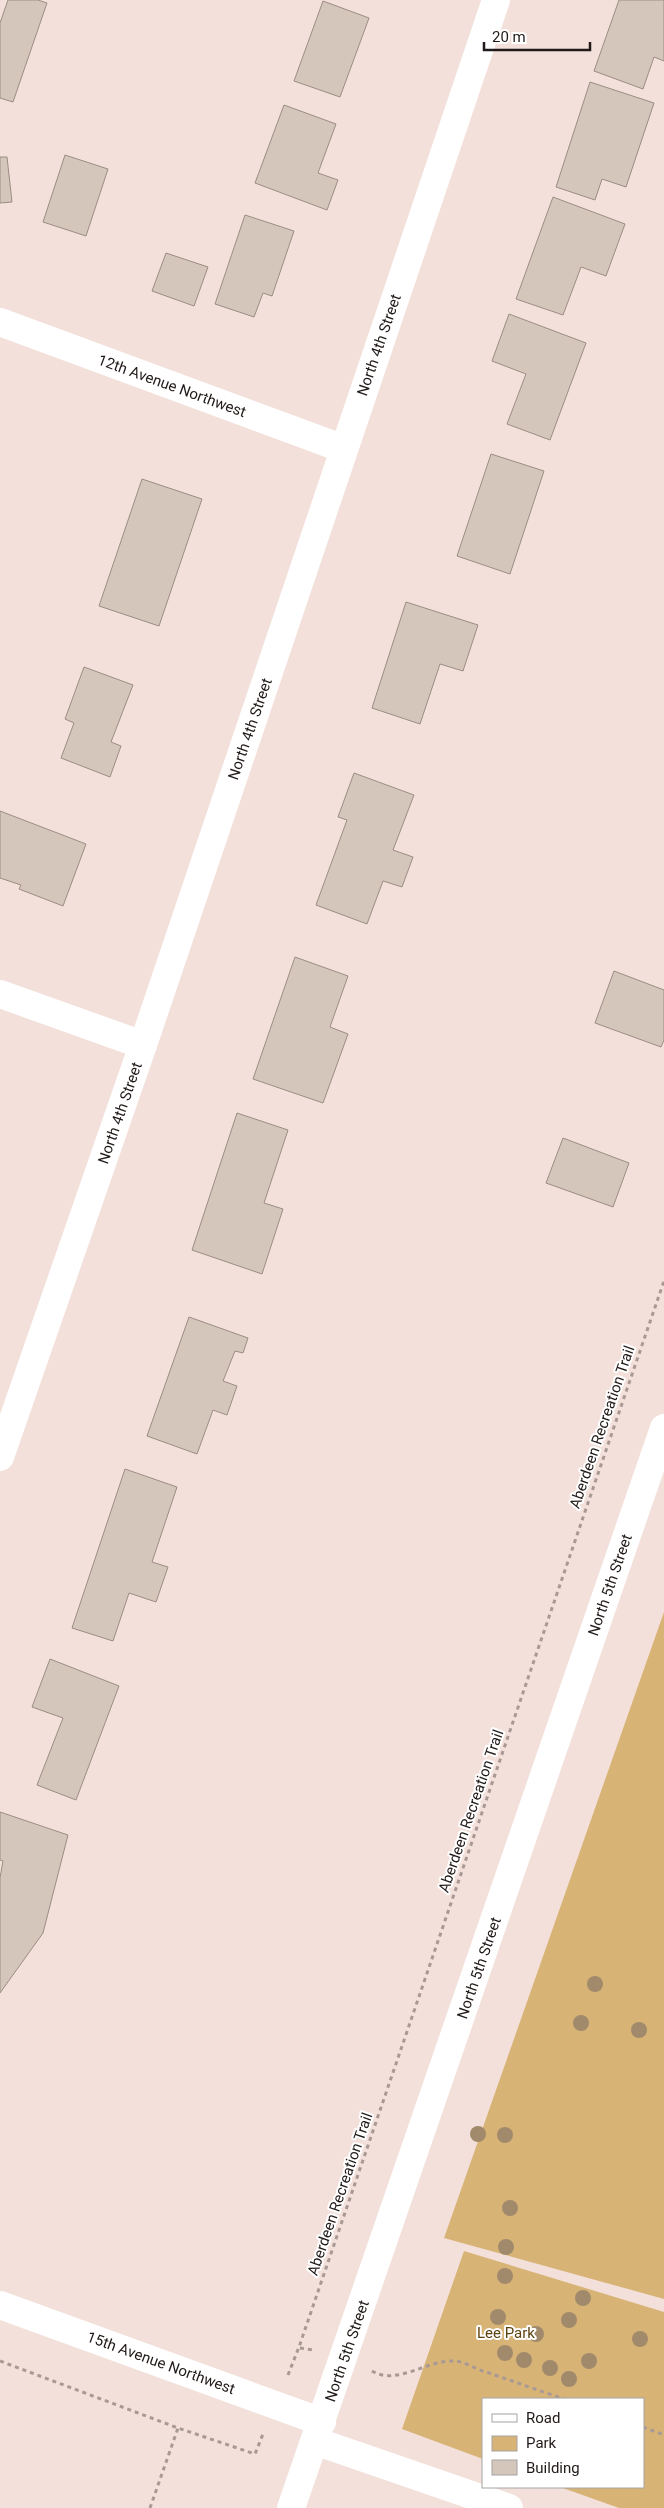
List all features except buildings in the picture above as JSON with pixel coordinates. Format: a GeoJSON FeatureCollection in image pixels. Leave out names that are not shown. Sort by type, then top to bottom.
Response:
{"type":"FeatureCollection","features":[{"type":"Feature","properties":{"kind":"street","name":"North 4th Street"},"geometry":{"type":"LineString","coordinates":[[0,1457],[143,1045],[496,0]]}},
{"type":"Feature","properties":{"kind":"street","name":"12th Avenue Northwest"},"geometry":{"type":"LineString","coordinates":[[0,322],[344,449]]}},
{"type":"Feature","properties":{"kind":"street"},"geometry":{"type":"LineString","coordinates":[[0,994],[143,1045]]}},
{"type":"Feature","properties":{"kind":"street","name":"North 5th Street"},"geometry":{"type":"LineString","coordinates":[[291,2508],[346,2355],[664,1428]]}},
{"type":"Feature","properties":{"kind":"street","name":"15th Avenue Northwest"},"geometry":{"type":"LineString","coordinates":[[0,2305],[275,2405],[318,2431],[509,2508]]}},
{"type":"Feature","properties":{"kind":"path","name":"Aberdeen Recreation Trail"},"geometry":{"type":"LineString","coordinates":[[0,2361],[178,2428],[255,2454],[300,2348],[664,1281]]}},
{"type":"Feature","properties":{"kind":"path"},"geometry":{"type":"LineString","coordinates":[[300,2348],[346,2355],[378,2374],[391,2376],[408,2374],[429,2363],[456,2361],[561,2398]]}},
{"type":"Feature","properties":{"kind":"path"},"geometry":{"type":"LineString","coordinates":[[644,2427],[664,2435]]}},
{"type":"Feature","properties":{"kind":"path"},"geometry":{"type":"LineString","coordinates":[[150,2508],[178,2428]]}},
{"type":"Feature","properties":{"kind":"green space"},"geometry":{"type":"Polygon","coordinates":[[[664,1612],[664,2299],[444,2238],[664,1612]]]}},
{"type":"Feature","properties":{"kind":"green space","name":"Lee Park"},"geometry":{"type":"Polygon","coordinates":[[[464,2251],[664,2312],[664,2508],[619,2508],[563,2488],[644,2488],[644,2398],[482,2398],[482,2459],[402,2429],[464,2251]]]}}]}
